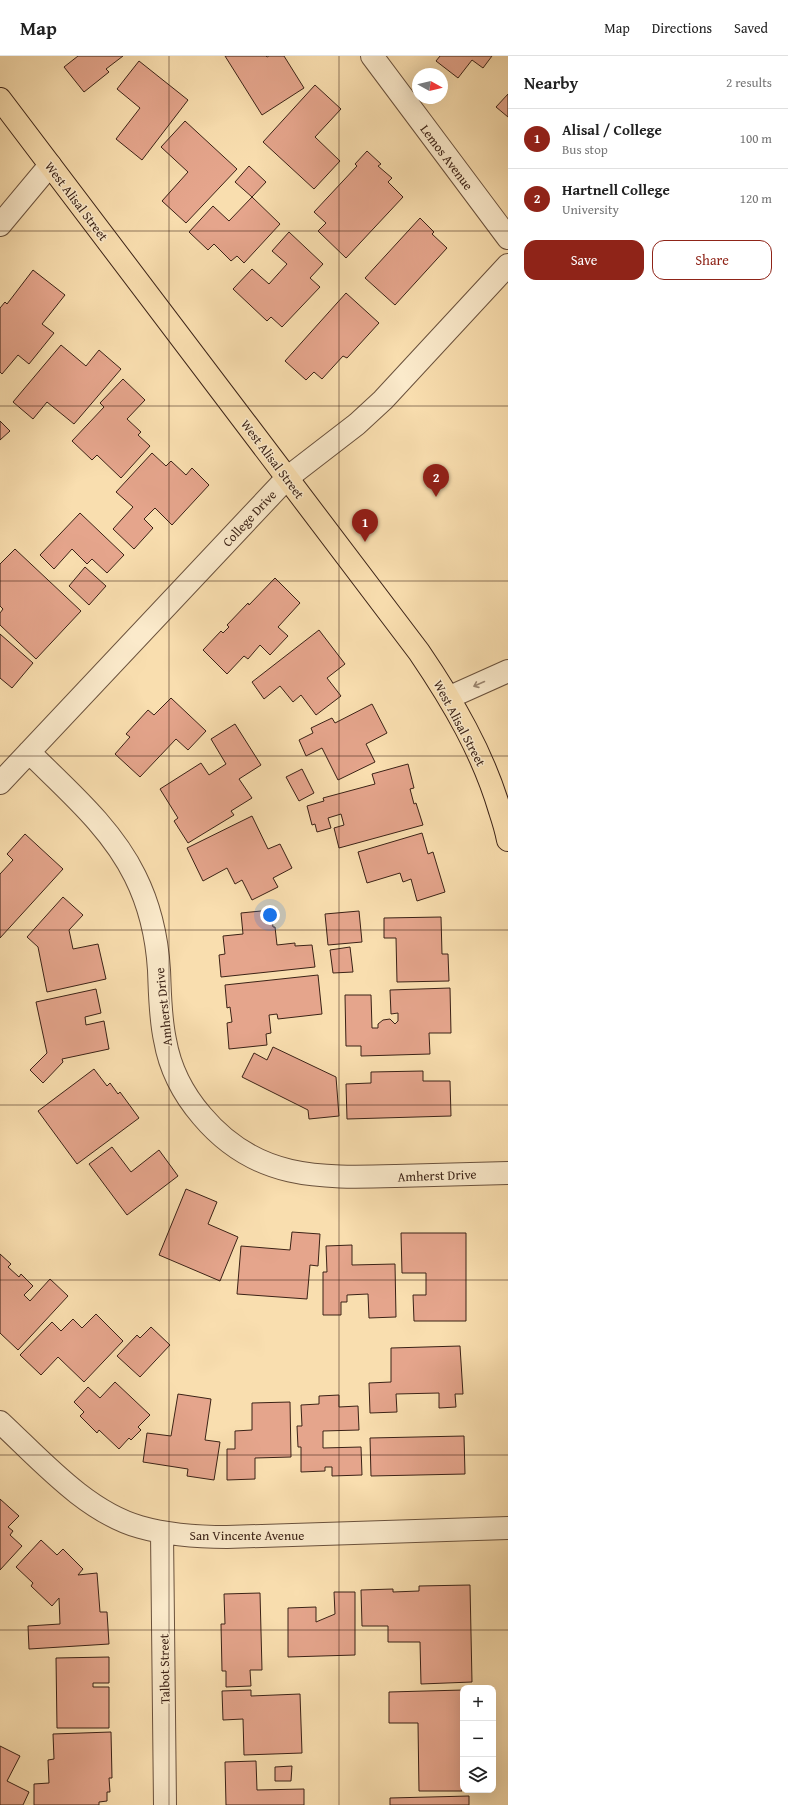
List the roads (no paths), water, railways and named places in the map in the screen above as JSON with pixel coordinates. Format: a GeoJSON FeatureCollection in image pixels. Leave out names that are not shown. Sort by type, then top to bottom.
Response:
{"type":"FeatureCollection","features":[{"type":"Feature","properties":{"kind":"main road","name":"West Alisal Street"},"geometry":{"type":"LineString","coordinates":[[0,99],[419,652],[450,697],[472,739],[493,786],[508,840]]}},
{"type":"Feature","properties":{"kind":"street","name":"Lemos Avenue"},"geometry":{"type":"LineString","coordinates":[[372,56],[508,238]]}},
{"type":"Feature","properties":{"kind":"street"},"geometry":{"type":"LineString","coordinates":[[0,225],[50,165]]}},
{"type":"Feature","properties":{"kind":"street","name":"College Drive"},"geometry":{"type":"LineString","coordinates":[[0,783],[288,478],[357,424],[383,400],[508,265]]}},
{"type":"Feature","properties":{"kind":"street"},"geometry":{"type":"LineString","coordinates":[[450,697],[508,671]]}},
{"type":"Feature","properties":{"kind":"street","name":"Amherst Drive"},"geometry":{"type":"LineString","coordinates":[[29,752],[117,844],[136,876],[150,917],[155,940],[164,1040],[172,1068],[182,1088],[195,1108],[211,1127],[227,1142],[248,1156],[271,1166],[314,1176],[345,1178],[508,1173]]}},
{"type":"Feature","properties":{"kind":"street","name":"San Vincente Avenue"},"geometry":{"type":"LineString","coordinates":[[0,1422],[77,1492],[99,1508],[138,1527],[162,1533],[191,1536],[227,1537],[508,1528]]}},
{"type":"Feature","properties":{"kind":"street","name":"Talbot Street"},"geometry":{"type":"LineString","coordinates":[[162,1533],[166,1805]]}},
{"type":"Feature","properties":{"kind":"place","name":"Hartnell College"},"geometry":{"type":"Point","coordinates":[436,497]}},
{"type":"Feature","properties":{"kind":"place","name":"Alisal / College"},"geometry":{"type":"Point","coordinates":[365,542]}}]}
